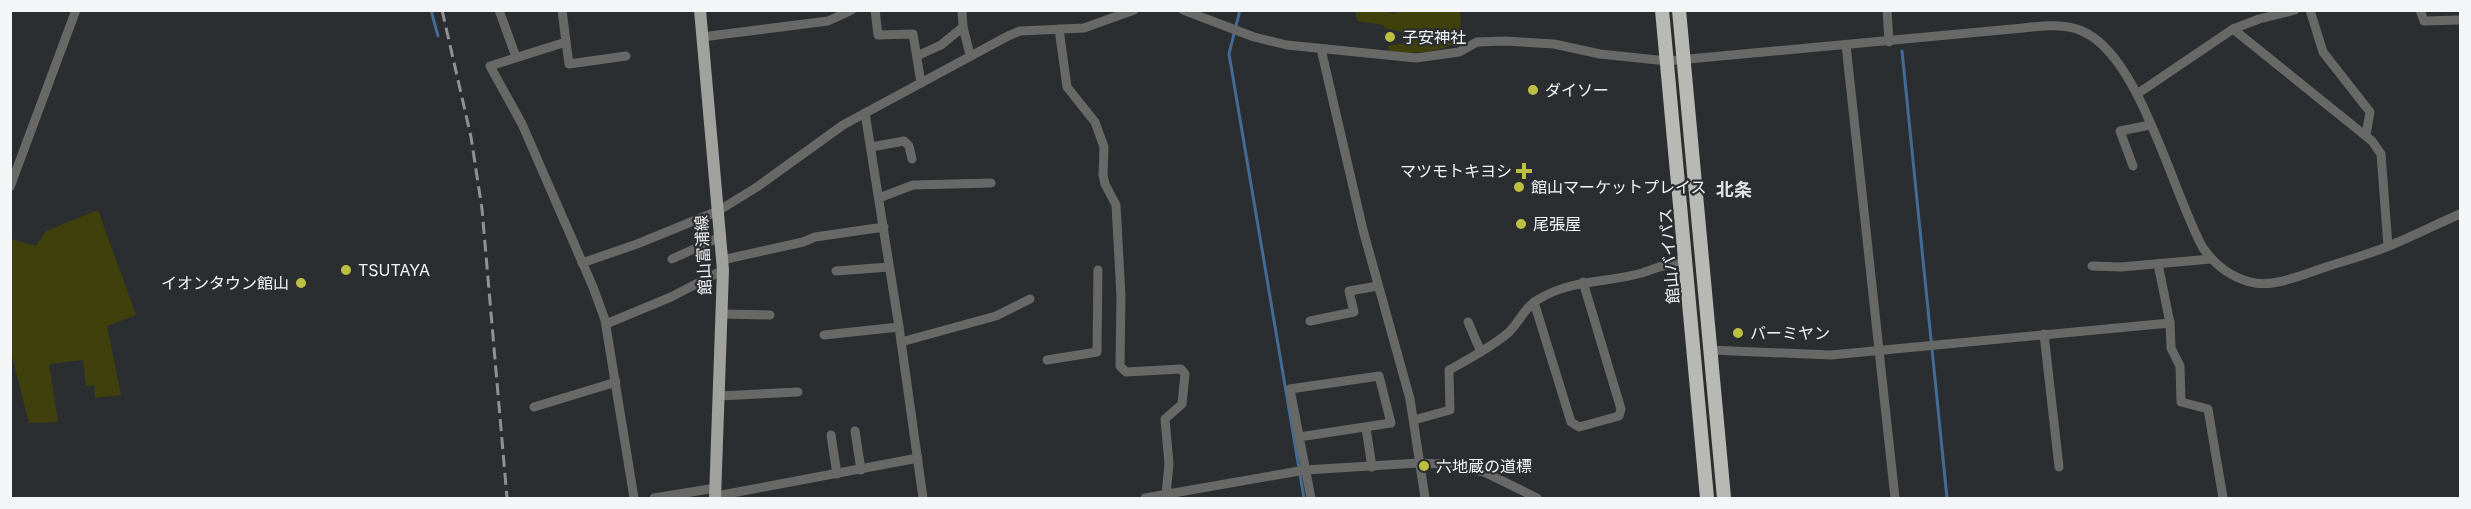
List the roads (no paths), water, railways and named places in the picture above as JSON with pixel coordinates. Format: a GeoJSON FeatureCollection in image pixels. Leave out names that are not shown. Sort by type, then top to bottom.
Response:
{"type":"FeatureCollection","features":[{"type":"Feature","properties":{"kind":"highway","name":"館山バイパス"},"geometry":{"type":"LineString","coordinates":[[1662,10],[1707,498]]}},
{"type":"Feature","properties":{"kind":"highway","name":"館山バイパス"},"geometry":{"type":"LineString","coordinates":[[1679,10],[1724,498]]}},
{"type":"Feature","properties":{"kind":"main road","name":"館山富浦線"},"geometry":{"type":"LineString","coordinates":[[700,10],[722,265],[716,494]]}},
{"type":"Feature","properties":{"kind":"street"},"geometry":{"type":"LineString","coordinates":[[10,187],[76,10]]}},
{"type":"Feature","properties":{"kind":"street"},"geometry":{"type":"LineString","coordinates":[[498,10],[516,57]]}},
{"type":"Feature","properties":{"kind":"street"},"geometry":{"type":"LineString","coordinates":[[562,10],[569,64],[626,56]]}},
{"type":"Feature","properties":{"kind":"street"},"geometry":{"type":"LineString","coordinates":[[702,38],[828,21],[852,10]]}},
{"type":"Feature","properties":{"kind":"street"},"geometry":{"type":"LineString","coordinates":[[875,10],[878,35],[913,34],[921,83]]}},
{"type":"Feature","properties":{"kind":"street"},"geometry":{"type":"LineString","coordinates":[[962,10],[963,27],[970,55]]}},
{"type":"Feature","properties":{"kind":"street"},"geometry":{"type":"LineString","coordinates":[[582,263],[637,244],[718,211],[757,187],[843,125],[970,55],[1020,31],[1075,29],[1095,25],[1134,10]]}},
{"type":"Feature","properties":{"kind":"street"},"geometry":{"type":"LineString","coordinates":[[1183,10],[1235,30],[1279,43],[1416,58],[1459,52],[1478,42],[1505,41],[1554,45],[1600,54],[1667,61],[2023,28],[2068,27],[2083,31],[2103,45],[2119,62],[2137,94],[2197,237],[2211,259],[2227,273],[2241,280],[2258,283],[2277,282],[2303,275],[2388,246],[2460,214]]}},
{"type":"Feature","properties":{"kind":"street"},"geometry":{"type":"LineString","coordinates":[[1887,10],[1889,42]]}},
{"type":"Feature","properties":{"kind":"street"},"geometry":{"type":"LineString","coordinates":[[2137,94],[2233,29],[2259,15],[2295,10]]}},
{"type":"Feature","properties":{"kind":"street"},"geometry":{"type":"LineString","coordinates":[[2310,10],[2323,52],[2370,112],[2366,135]]}},
{"type":"Feature","properties":{"kind":"street"},"geometry":{"type":"LineString","coordinates":[[2420,10],[2424,21],[2460,20]]}},
{"type":"Feature","properties":{"kind":"street"},"geometry":{"type":"LineString","coordinates":[[917,56],[941,45],[963,27]]}},
{"type":"Feature","properties":{"kind":"street"},"geometry":{"type":"LineString","coordinates":[[1059,29],[1067,87],[1095,122],[1104,147],[1105,184],[1116,205],[1121,296],[1120,366],[1126,372],[1181,369],[1185,374],[1182,404],[1165,419],[1169,464],[1166,494]]}},
{"type":"Feature","properties":{"kind":"street"},"geometry":{"type":"LineString","coordinates":[[2233,29],[2366,135],[2381,154],[2388,246]]}},
{"type":"Feature","properties":{"kind":"street"},"geometry":{"type":"LineString","coordinates":[[566,42],[490,66],[522,124],[593,287],[606,324],[634,498]]}},
{"type":"Feature","properties":{"kind":"street"},"geometry":{"type":"LineString","coordinates":[[1846,45],[1895,498]]}},
{"type":"Feature","properties":{"kind":"street"},"geometry":{"type":"LineString","coordinates":[[1321,49],[1363,231],[1414,420],[1418,463],[1425,498]]}},
{"type":"Feature","properties":{"kind":"street"},"geometry":{"type":"LineString","coordinates":[[865,113],[884,227],[923,498]]}},
{"type":"Feature","properties":{"kind":"street"},"geometry":{"type":"LineString","coordinates":[[2133,166],[2120,131],[2150,125]]}},
{"type":"Feature","properties":{"kind":"street"},"geometry":{"type":"LineString","coordinates":[[871,147],[904,141],[909,146],[912,159]]}},
{"type":"Feature","properties":{"kind":"street"},"geometry":{"type":"LineString","coordinates":[[879,198],[913,185],[992,183]]}},
{"type":"Feature","properties":{"kind":"street"},"geometry":{"type":"LineString","coordinates":[[606,324],[671,297],[722,265],[815,237],[884,227]]}},
{"type":"Feature","properties":{"kind":"street"},"geometry":{"type":"LineString","coordinates":[[672,259],[720,237]]}},
{"type":"Feature","properties":{"kind":"street"},"geometry":{"type":"LineString","coordinates":[[1414,420],[1450,410],[1449,370],[1481,352],[1510,331],[1534,302],[1582,282],[1641,273],[1661,264],[1686,259]]}},
{"type":"Feature","properties":{"kind":"street"},"geometry":{"type":"LineString","coordinates":[[2092,266],[2121,267],[2211,259]]}},
{"type":"Feature","properties":{"kind":"street"},"geometry":{"type":"LineString","coordinates":[[2158,264],[2170,322],[2172,348],[2180,366],[2181,402],[2208,409],[2223,498]]}},
{"type":"Feature","properties":{"kind":"street"},"geometry":{"type":"LineString","coordinates":[[836,271],[889,267]]}},
{"type":"Feature","properties":{"kind":"street"},"geometry":{"type":"LineString","coordinates":[[1047,360],[1097,352],[1098,270]]}},
{"type":"Feature","properties":{"kind":"street"},"geometry":{"type":"LineString","coordinates":[[1534,302],[1571,422],[1579,427],[1619,416],[1621,409],[1582,282]]}},
{"type":"Feature","properties":{"kind":"street"},"geometry":{"type":"LineString","coordinates":[[1310,321],[1354,312],[1349,291],[1378,286]]}},
{"type":"Feature","properties":{"kind":"street"},"geometry":{"type":"LineString","coordinates":[[901,342],[996,316],[1030,299]]}},
{"type":"Feature","properties":{"kind":"street"},"geometry":{"type":"LineString","coordinates":[[722,314],[770,315]]}},
{"type":"Feature","properties":{"kind":"street"},"geometry":{"type":"LineString","coordinates":[[1468,322],[1481,352]]}},
{"type":"Feature","properties":{"kind":"street"},"geometry":{"type":"LineString","coordinates":[[1710,350],[1831,355],[2170,322]]}},
{"type":"Feature","properties":{"kind":"street"},"geometry":{"type":"LineString","coordinates":[[824,335],[899,327]]}},
{"type":"Feature","properties":{"kind":"street"},"geometry":{"type":"LineString","coordinates":[[2044,334],[2059,467]]}},
{"type":"Feature","properties":{"kind":"street"},"geometry":{"type":"LineString","coordinates":[[1299,437],[1391,423],[1379,376],[1290,389],[1299,437],[1301,471],[1311,498]]}},
{"type":"Feature","properties":{"kind":"street"},"geometry":{"type":"LineString","coordinates":[[534,407],[616,382]]}},
{"type":"Feature","properties":{"kind":"street"},"geometry":{"type":"LineString","coordinates":[[719,396],[798,392]]}},
{"type":"Feature","properties":{"kind":"street"},"geometry":{"type":"LineString","coordinates":[[1366,428],[1372,467]]}},
{"type":"Feature","properties":{"kind":"street"},"geometry":{"type":"LineString","coordinates":[[855,431],[861,470]]}},
{"type":"Feature","properties":{"kind":"street"},"geometry":{"type":"LineString","coordinates":[[831,435],[837,474]]}},
{"type":"Feature","properties":{"kind":"street"},"geometry":{"type":"LineString","coordinates":[[654,498],[716,494],[861,470],[918,458]]}},
{"type":"Feature","properties":{"kind":"street"},"geometry":{"type":"LineString","coordinates":[[1145,498],[1166,494],[1179,495],[1301,471],[1418,463],[1442,464],[1484,472],[1537,498]]}},
{"type":"Feature","properties":{"kind":"waterway"},"geometry":{"type":"LineString","coordinates":[[431,10],[438,36]]}},
{"type":"Feature","properties":{"kind":"waterway"},"geometry":{"type":"LineString","coordinates":[[1240,10],[1229,54],[1304,498]]}},
{"type":"Feature","properties":{"kind":"waterway"},"geometry":{"type":"LineString","coordinates":[[1902,51],[1947,498]]}},
{"type":"Feature","properties":{"kind":"railway"},"geometry":{"type":"LineString","coordinates":[[442,10],[471,137],[482,209],[507,498]]}},
{"type":"Feature","properties":{"kind":"place","name":"子安神社"},"geometry":{"type":"Point","coordinates":[1390,37]}},
{"type":"Feature","properties":{"kind":"place","name":"ダイソー"},"geometry":{"type":"Point","coordinates":[1533,90]}},
{"type":"Feature","properties":{"kind":"place","name":"マツモトキヨシ"},"geometry":{"type":"Point","coordinates":[1524,171]}},
{"type":"Feature","properties":{"kind":"place","name":"館山マーケットプレイス"},"geometry":{"type":"Point","coordinates":[1519,187]}},
{"type":"Feature","properties":{"kind":"place","name":"尾張屋"},"geometry":{"type":"Point","coordinates":[1521,224]}},
{"type":"Feature","properties":{"kind":"place","name":"TSUTAYA"},"geometry":{"type":"Point","coordinates":[346,270]}},
{"type":"Feature","properties":{"kind":"place","name":"イオンタウン館山"},"geometry":{"type":"Point","coordinates":[301,283]}},
{"type":"Feature","properties":{"kind":"place","name":"バーミヤン"},"geometry":{"type":"Point","coordinates":[1738,333]}},
{"type":"Feature","properties":{"kind":"place","name":"六地蔵の道標"},"geometry":{"type":"Point","coordinates":[1424,466]}},
{"type":"Feature","properties":{"kind":"district","name":"北条"},"geometry":{"type":"Point","coordinates":[1734,189]}}]}
